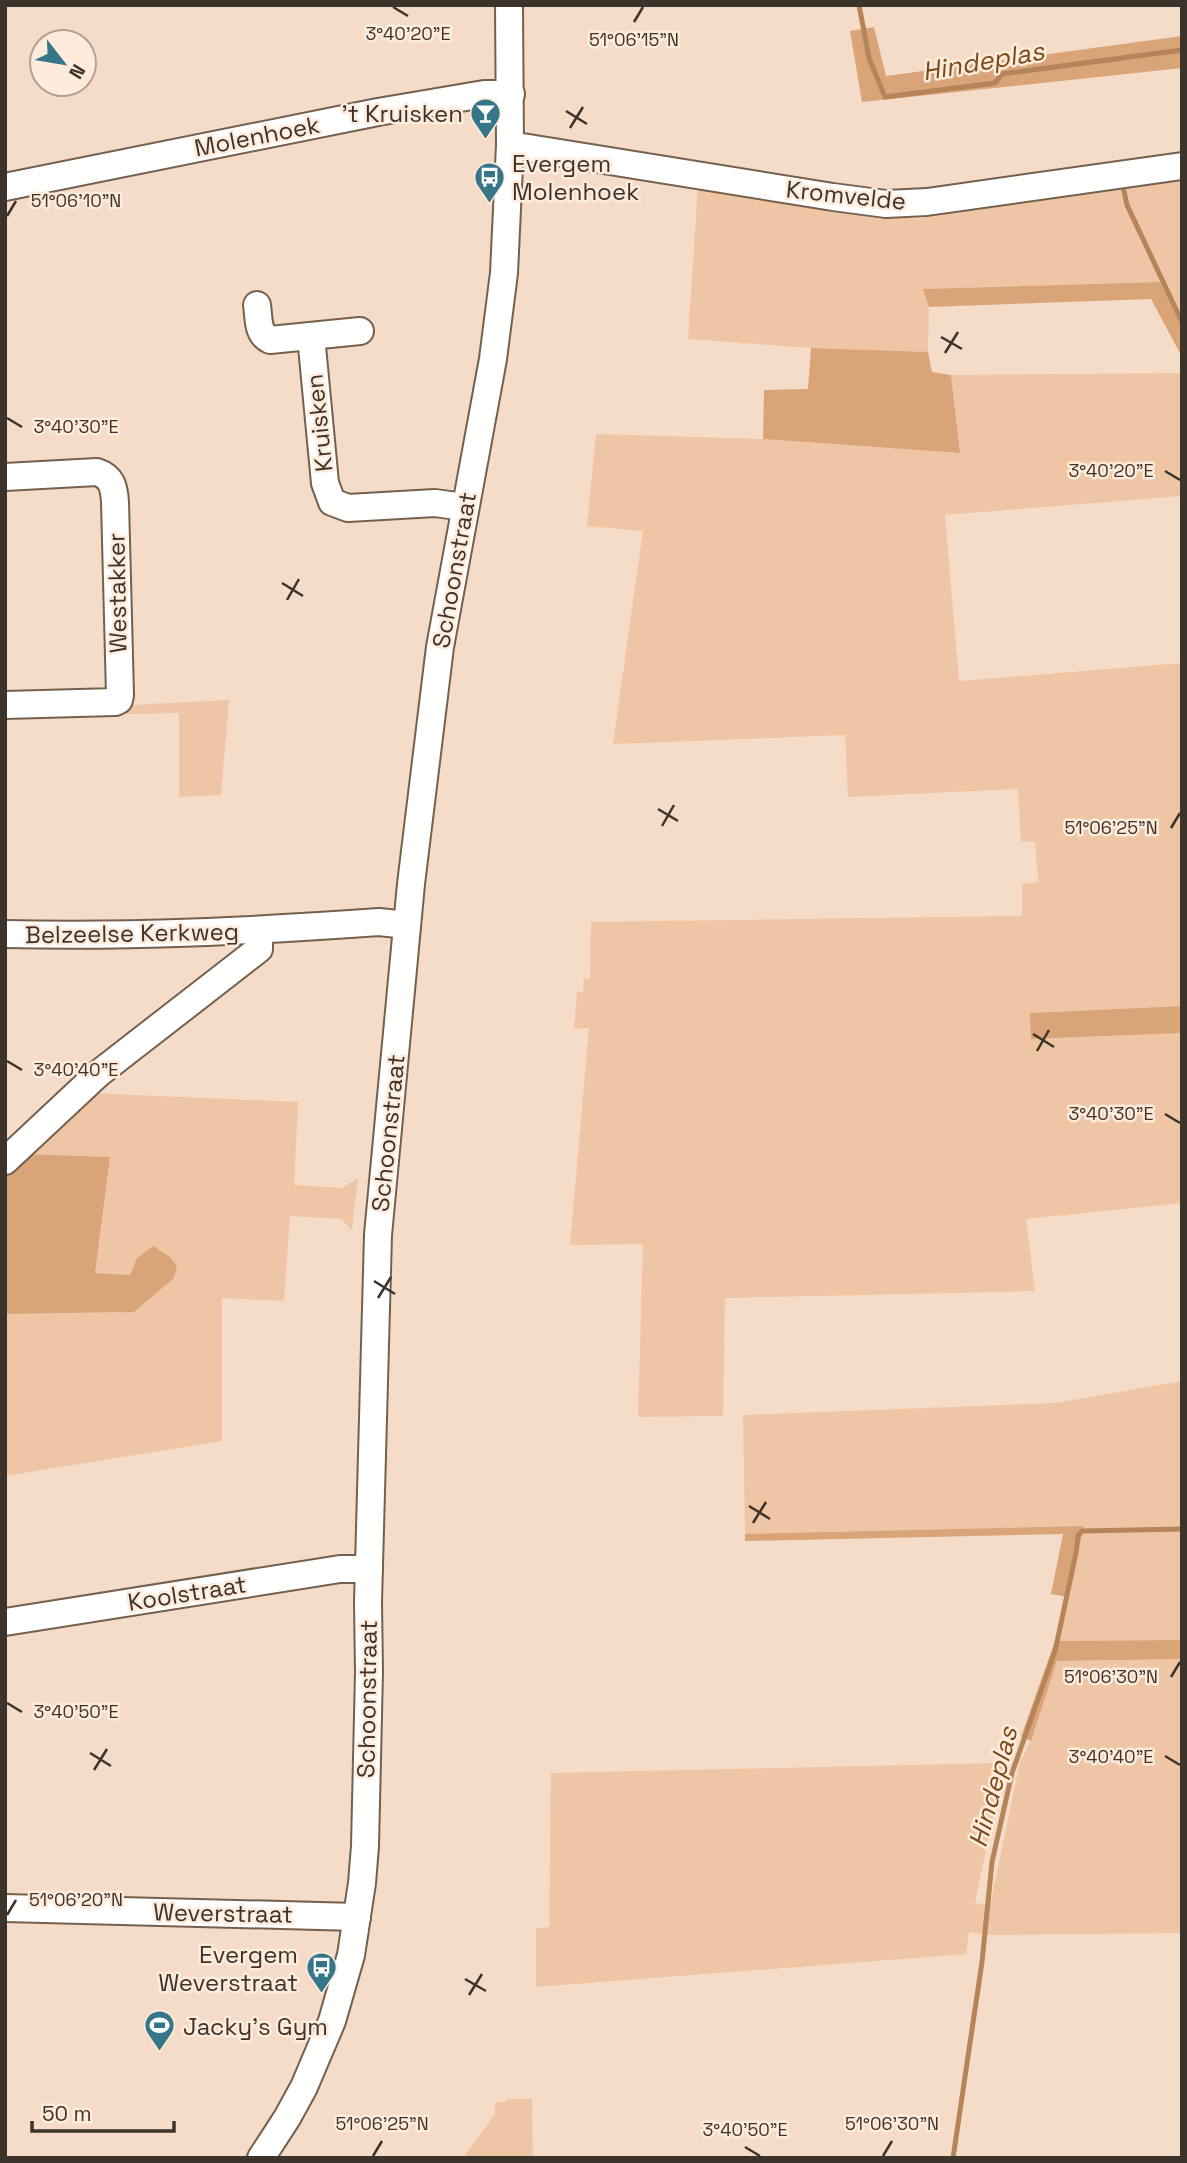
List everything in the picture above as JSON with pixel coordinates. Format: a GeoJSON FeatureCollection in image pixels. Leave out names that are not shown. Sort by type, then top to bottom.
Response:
{"type":"FeatureCollection","features":[{"type":"Feature","properties":{"kind":"street","name":"Schoonstraat"},"geometry":{"type":"LineString","coordinates":[[261,2158],[304,2087],[332,2021],[342,1990],[357,1917],[365,1846],[378,1234],[407,925],[440,647],[500,307],[510,145],[509,5]]}},
{"type":"Feature","properties":{"kind":"street","name":"Molenhoek"},"geometry":{"type":"LineString","coordinates":[[5,187],[378,112],[484,94],[511,94]]}},
{"type":"Feature","properties":{"kind":"street","name":"Kromvelde"},"geometry":{"type":"LineString","coordinates":[[510,145],[886,204],[927,202],[1182,166]]}},
{"type":"Feature","properties":{"kind":"street"},"geometry":{"type":"LineString","coordinates":[[257,305],[260,331],[270,340],[360,331]]}},
{"type":"Feature","properties":{"kind":"street","name":"Kruisken"},"geometry":{"type":"LineString","coordinates":[[311,336],[325,483],[332,502],[348,508],[435,503],[464,507]]}},
{"type":"Feature","properties":{"kind":"street","name":"Westakker"},"geometry":{"type":"LineString","coordinates":[[5,477],[97,472],[110,481],[115,502],[120,695],[115,702],[5,705]]}},
{"type":"Feature","properties":{"kind":"street","name":"Belzeelse Kerkweg"},"geometry":{"type":"LineString","coordinates":[[5,934],[91,936],[258,932],[379,922],[407,925]]}},
{"type":"Feature","properties":{"kind":"street","name":"Belzeelse Kerkweg"},"geometry":{"type":"LineString","coordinates":[[5,1161],[98,1074],[259,949],[258,932]]}},
{"type":"Feature","properties":{"kind":"street","name":"Koolstraat"},"geometry":{"type":"LineString","coordinates":[[5,1622],[340,1569],[369,1569]]}},
{"type":"Feature","properties":{"kind":"street","name":"Weverstraat"},"geometry":{"type":"LineString","coordinates":[[5,1908],[357,1917]]}},
{"type":"Feature","properties":{"kind":"shaded area"},"geometry":{"type":"Polygon","coordinates":[[[874,27],[886,76],[1182,36],[1182,68],[862,102],[850,31],[874,27]]]}},
{"type":"Feature","properties":{"kind":"shaded area"},"geometry":{"type":"Polygon","coordinates":[[[1182,179],[1182,325],[1160,282],[924,289],[929,307],[928,352],[811,348],[688,339],[698,185],[833,209],[918,219],[1182,179]]]}},
{"type":"Feature","properties":{"kind":"shaded area"},"geometry":{"type":"Polygon","coordinates":[[[1160,282],[1182,325],[1182,357],[1151,299],[929,307],[923,289],[1160,282]]]}},
{"type":"Feature","properties":{"kind":"shaded area"},"geometry":{"type":"Polygon","coordinates":[[[811,348],[928,352],[932,372],[951,375],[960,453],[763,439],[764,390],[808,389],[811,348]]]}},
{"type":"Feature","properties":{"kind":"shaded area"},"geometry":{"type":"Polygon","coordinates":[[[1182,373],[1182,496],[945,515],[959,681],[1182,663],[1182,1006],[1030,1013],[1032,1039],[1182,1033],[1182,1203],[1026,1219],[1035,1291],[725,1298],[723,1416],[638,1417],[643,1244],[570,1245],[589,1028],[574,1029],[577,992],[583,992],[584,979],[590,979],[591,922],[1022,916],[1022,884],[1038,882],[1035,842],[1021,841],[1018,789],[848,797],[845,735],[613,744],[643,531],[587,526],[596,434],[763,439],[960,453],[951,375],[1182,373]]]}},
{"type":"Feature","properties":{"kind":"shaded area"},"geometry":{"type":"Polygon","coordinates":[[[229,700],[221,795],[179,797],[179,713],[123,714],[125,701],[133,705],[229,700]]]}},
{"type":"Feature","properties":{"kind":"shaded area"},"geometry":{"type":"Polygon","coordinates":[[[1182,1006],[1182,1033],[1031,1039],[1030,1013],[1182,1006]]]}},
{"type":"Feature","properties":{"kind":"shaded area"},"geometry":{"type":"Polygon","coordinates":[[[91,1093],[298,1102],[294,1185],[342,1188],[358,1178],[352,1230],[341,1219],[290,1216],[284,1301],[222,1298],[222,1441],[5,1476],[5,1314],[134,1312],[174,1278],[137,1258],[130,1275],[95,1273],[110,1157],[24,1154],[91,1093]]]}},
{"type":"Feature","properties":{"kind":"shaded area"},"geometry":{"type":"Polygon","coordinates":[[[24,1154],[110,1157],[95,1273],[130,1275],[137,1258],[153,1246],[170,1257],[177,1266],[174,1278],[134,1312],[5,1314],[5,1169],[24,1154]]]}},
{"type":"Feature","properties":{"kind":"shaded area"},"geometry":{"type":"Polygon","coordinates":[[[1182,1381],[1182,1640],[1055,1641],[1068,1597],[1083,1526],[745,1534],[743,1415],[1056,1403],[1182,1381]]]}},
{"type":"Feature","properties":{"kind":"shaded area"},"geometry":{"type":"Polygon","coordinates":[[[1084,1526],[1068,1597],[1051,1594],[1063,1534],[745,1541],[745,1534],[1084,1526]]]}},
{"type":"Feature","properties":{"kind":"shaded area"},"geometry":{"type":"Polygon","coordinates":[[[1182,1640],[1182,1659],[1057,1661],[1031,1741],[1021,1737],[1055,1641],[1182,1640]]]}},
{"type":"Feature","properties":{"kind":"shaded area"},"geometry":{"type":"Polygon","coordinates":[[[1182,1659],[1182,1933],[990,1935],[969,1932],[966,1954],[536,1987],[536,1928],[549,1927],[551,1773],[1004,1763],[975,1903],[990,1906],[1020,1762],[1031,1740],[1057,1661],[1182,1659]]]}},
{"type":"Feature","properties":{"kind":"shaded area"},"geometry":{"type":"Polygon","coordinates":[[[507,2099],[532,2099],[533,2158],[463,2158],[495,2114],[495,2102],[504,2102],[507,2099]]]}},
{"type":"Feature","properties":{"kind":"waterway","name":"Hindeplas"},"geometry":{"type":"LineString","coordinates":[[859,5],[869,58],[885,97],[995,83],[1002,74],[1182,50]]}},
{"type":"Feature","properties":{"kind":"waterway","name":"Hindeplas"},"geometry":{"type":"LineString","coordinates":[[1124,191],[1127,205],[1182,322]]}},
{"type":"Feature","properties":{"kind":"waterway","name":"Hindeplas"},"geometry":{"type":"LineString","coordinates":[[953,2158],[982,1962],[992,1862],[1012,1773],[1055,1651],[1078,1536],[1082,1531],[1182,1529]]}},
{"type":"Feature","properties":{"kind":"place","name":"'t Kruisken"},"geometry":{"type":"Point","coordinates":[486,140]}},
{"type":"Feature","properties":{"kind":"place","name":"Evergem Molenhoek"},"geometry":{"type":"Point","coordinates":[489,204]}},
{"type":"Feature","properties":{"kind":"place","name":"Evergem Weverstraat"},"geometry":{"type":"Point","coordinates":[321,1995]}},
{"type":"Feature","properties":{"kind":"place","name":"Jacky's Gym"},"geometry":{"type":"Point","coordinates":[160,2053]}}]}
